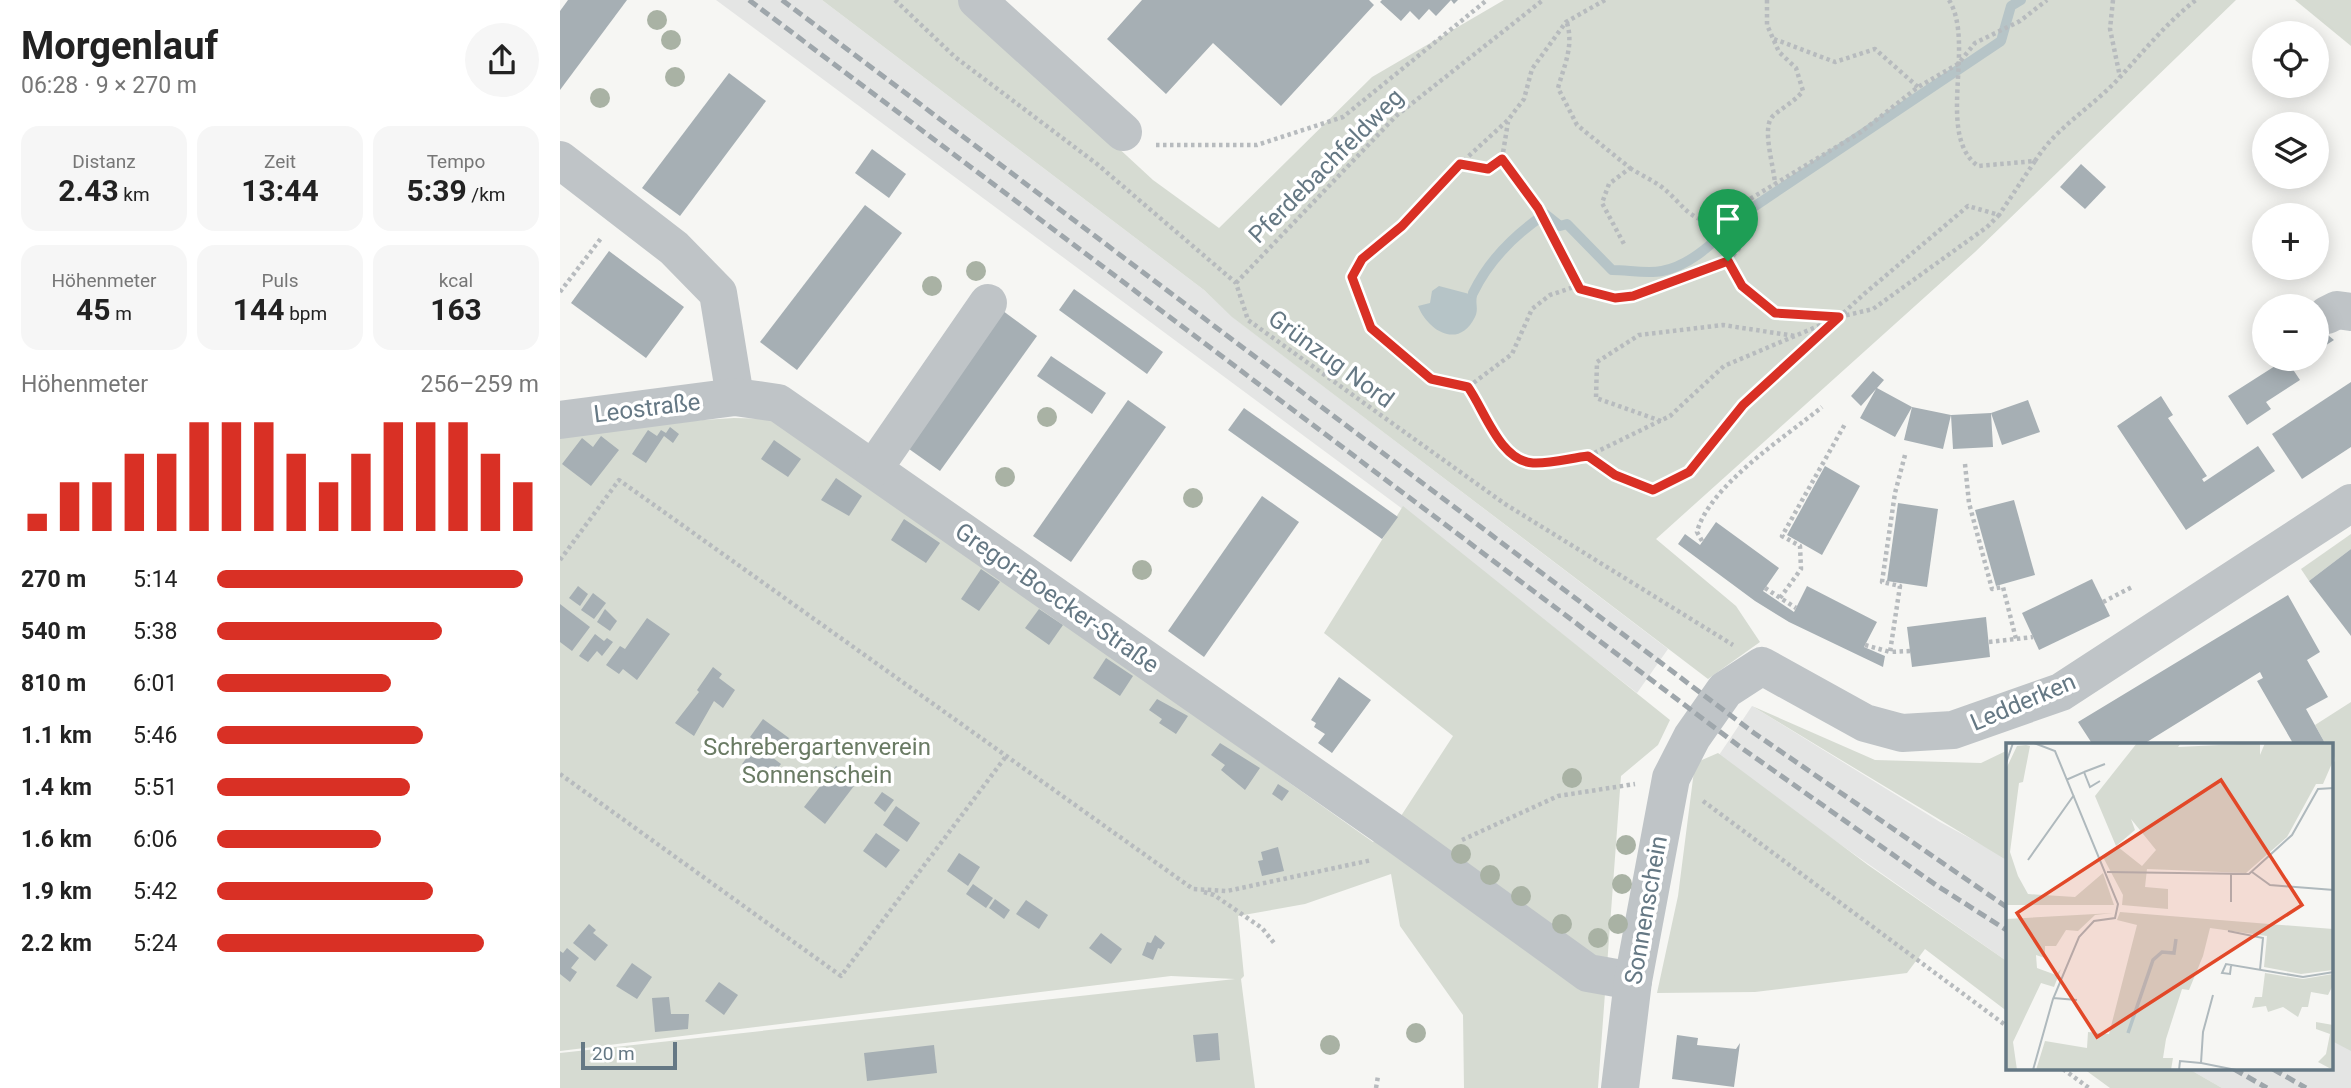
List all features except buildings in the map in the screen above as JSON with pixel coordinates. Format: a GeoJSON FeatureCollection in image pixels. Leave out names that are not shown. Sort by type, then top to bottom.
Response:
{"type":"FeatureCollection","features":[{"type":"Feature","properties":{"kind":"street"},"geometry":{"type":"LineString","coordinates":[[977,0],[1123,132]]}},
{"type":"Feature","properties":{"kind":"street"},"geometry":{"type":"LineString","coordinates":[[560,160],[674,247],[718,293],[735,397]]}},
{"type":"Feature","properties":{"kind":"street"},"geometry":{"type":"LineString","coordinates":[[874,468],[988,303]]}},
{"type":"Feature","properties":{"kind":"street","name":"Leostraße"},"geometry":{"type":"LineString","coordinates":[[560,420],[735,397]]}},
{"type":"Feature","properties":{"kind":"street","name":"Gregor-Boecker-Straße"},"geometry":{"type":"LineString","coordinates":[[735,397],[778,403],[1411,845],[1588,973],[1633,981]]}},
{"type":"Feature","properties":{"kind":"street","name":"Ledderken"},"geometry":{"type":"LineString","coordinates":[[1762,666],[1865,723],[1902,733],[1953,730],[2061,692],[2351,503]]}},
{"type":"Feature","properties":{"kind":"street","name":"Sonnenschein"},"geometry":{"type":"LineString","coordinates":[[1620,1088],[1633,981],[1671,778],[1692,737],[1725,690],[1762,666]]}},
{"type":"Feature","properties":{"kind":"path"},"geometry":{"type":"LineString","coordinates":[[895,0],[955,57],[1097,164],[1236,283]]}},
{"type":"Feature","properties":{"kind":"path"},"geometry":{"type":"LineString","coordinates":[[1123,132],[1143,145],[1258,145],[1343,117],[1488,0]]}},
{"type":"Feature","properties":{"kind":"path","name":"Pferdebachfeldweg"},"geometry":{"type":"LineString","coordinates":[[1236,283],[1396,116],[1543,0]]}},
{"type":"Feature","properties":{"kind":"path"},"geometry":{"type":"LineString","coordinates":[[1605,0],[1566,22],[1532,69],[1524,99],[1508,120],[1460,164],[1402,226],[1362,259],[1352,277],[1371,328],[1431,379],[1468,387],[1495,432],[1517,460],[1534,463],[1588,456],[1670,416],[1724,366],[1839,317],[1873,310],[1987,227],[1999,215],[2035,161],[2066,125],[2120,78],[2142,51],[2196,0]]}},
{"type":"Feature","properties":{"kind":"path"},"geometry":{"type":"LineString","coordinates":[[1767,0],[1767,25],[1779,52],[1796,68],[1802,91],[1793,102],[1771,117],[1765,131],[1773,157],[1775,184]]}},
{"type":"Feature","properties":{"kind":"path"},"geometry":{"type":"LineString","coordinates":[[1949,0],[1960,32],[1959,130],[1968,159],[1978,166],[2035,161]]}},
{"type":"Feature","properties":{"kind":"path"},"geometry":{"type":"LineString","coordinates":[[1566,22],[1571,36],[1558,88],[1577,125],[1630,168],[1660,186],[1688,215],[1706,222],[1722,223],[1745,202],[1861,132],[1918,87],[1958,64],[1986,36],[2020,21],[2039,3],[2047,0]]}},
{"type":"Feature","properties":{"kind":"path"},"geometry":{"type":"LineString","coordinates":[[2113,0],[2109,29],[2120,78]]}},
{"type":"Feature","properties":{"kind":"path"},"geometry":{"type":"LineString","coordinates":[[1773,38],[1835,62],[1875,49],[1918,87]]}},
{"type":"Feature","properties":{"kind":"path"},"geometry":{"type":"LineString","coordinates":[[1508,120],[1502,159],[1538,208],[1577,286]]}},
{"type":"Feature","properties":{"kind":"path"},"geometry":{"type":"LineString","coordinates":[[1460,164],[1488,169],[1502,159]]}},
{"type":"Feature","properties":{"kind":"path"},"geometry":{"type":"LineString","coordinates":[[1624,244],[1602,203],[1609,184],[1630,168]]}},
{"type":"Feature","properties":{"kind":"path"},"geometry":{"type":"LineString","coordinates":[[1468,387],[1512,354],[1526,319],[1539,302],[1577,286],[1615,298],[1633,296],[1728,261],[1749,236],[1745,202]]}},
{"type":"Feature","properties":{"kind":"path"},"geometry":{"type":"LineString","coordinates":[[1588,456],[1615,475],[1653,490],[1689,472],[1743,405],[1839,317],[1968,206],[1999,215]]}},
{"type":"Feature","properties":{"kind":"path"},"geometry":{"type":"LineString","coordinates":[[560,292],[623,208]]}},
{"type":"Feature","properties":{"kind":"path"},"geometry":{"type":"LineString","coordinates":[[1728,261],[1742,286],[1775,313],[1839,317]]}},
{"type":"Feature","properties":{"kind":"path","name":"Grünzug Nord"},"geometry":{"type":"LineString","coordinates":[[1236,283],[1248,320],[1316,371],[1505,504],[1726,640],[1762,666]]}},
{"type":"Feature","properties":{"kind":"path"},"geometry":{"type":"LineString","coordinates":[[1661,421],[1596,398],[1597,362],[1639,335],[1723,325],[1795,336]]}},
{"type":"Feature","properties":{"kind":"path"},"geometry":{"type":"LineString","coordinates":[[1702,541],[1697,533],[1700,519],[1716,498],[1760,456],[1822,407]]}},
{"type":"Feature","properties":{"kind":"path"},"geometry":{"type":"LineString","coordinates":[[1780,598],[1801,569],[1800,546],[1782,536],[1845,424]]}},
{"type":"Feature","properties":{"kind":"path"},"geometry":{"type":"LineString","coordinates":[[1890,652],[1900,586],[1882,582],[1895,493],[1905,455]]}},
{"type":"Feature","properties":{"kind":"path"},"geometry":{"type":"LineString","coordinates":[[1965,464],[1969,503],[1992,589],[2003,587],[2015,639]]}},
{"type":"Feature","properties":{"kind":"path"},"geometry":{"type":"LineString","coordinates":[[560,560],[618,480],[1194,889],[1214,895],[1262,928],[1274,943]]}},
{"type":"Feature","properties":{"kind":"path"},"geometry":{"type":"LineString","coordinates":[[2103,602],[2132,587]]}},
{"type":"Feature","properties":{"kind":"path"},"geometry":{"type":"LineString","coordinates":[[1765,588],[1796,608]]}},
{"type":"Feature","properties":{"kind":"path"},"geometry":{"type":"LineString","coordinates":[[1989,642],[2033,637]]}},
{"type":"Feature","properties":{"kind":"path"},"geometry":{"type":"LineString","coordinates":[[1866,645],[1890,652],[1910,651]]}},
{"type":"Feature","properties":{"kind":"path"},"geometry":{"type":"LineString","coordinates":[[560,774],[842,976],[1007,755]]}},
{"type":"Feature","properties":{"kind":"path"},"geometry":{"type":"LineString","coordinates":[[1194,889],[1227,891],[1380,859],[1411,845],[1558,796],[1671,778],[2006,1026]]}},
{"type":"Feature","properties":{"kind":"path"},"geometry":{"type":"LineString","coordinates":[[2064,1070],[2088,1088]]}},
{"type":"Feature","properties":{"kind":"path"},"geometry":{"type":"LineString","coordinates":[[1376,1088],[1378,1076]]}},
{"type":"Feature","properties":{"kind":"shaded area"},"geometry":{"type":"Polygon","coordinates":[[[716,0],[822,0],[1204,290],[1235,319],[1668,649],[1637,693],[1408,513],[716,0]]]}},
{"type":"Feature","properties":{"kind":"shaded area"},"geometry":{"type":"Polygon","coordinates":[[[1439,286],[1477,296],[1475,317],[1461,333],[1453,335],[1436,329],[1418,306],[1430,303],[1432,291],[1439,286]]]}},
{"type":"Feature","properties":{"kind":"shaded area"},"geometry":{"type":"Polygon","coordinates":[[[1752,706],[1940,822],[2006,858],[2006,961],[1717,758],[1752,706]]]}},
{"type":"Feature","properties":{"kind":"shaded area"},"geometry":{"type":"Polygon","coordinates":[[[2333,1039],[2351,1049],[2351,1088],[2222,1088],[2191,1070],[2333,1070],[2333,1039]]]}},
{"type":"Feature","properties":{"kind":"green space"},"geometry":{"type":"Polygon","coordinates":[[[822,0],[958,0],[1153,180],[1219,228],[1372,77],[1504,0],[2236,0],[1975,252],[1656,539],[1736,606],[1760,642],[1708,679],[1232,317],[1204,290],[822,0]]]}},
{"type":"Feature","properties":{"kind":"green space"},"geometry":{"type":"Polygon","coordinates":[[[2295,0],[2351,0],[2351,46],[2329,28],[2329,21],[2321,21],[2295,0]]]}},
{"type":"Feature","properties":{"kind":"green space","name":"Schrebergartenverein Sonnenschein"},"geometry":{"type":"Polygon","coordinates":[[[734,418],[777,419],[1373,842],[1401,816],[1453,736],[1324,633],[1403,506],[1670,720],[1658,745],[1621,776],[1598,1088],[1464,1088],[1463,1015],[1400,926],[1391,874],[1305,904],[1238,916],[1244,976],[1241,979],[1255,1088],[560,1088],[560,1053],[1235,979],[1171,976],[560,1051],[560,436],[656,423],[734,418]]]}},
{"type":"Feature","properties":{"kind":"green space"},"geometry":{"type":"Polygon","coordinates":[[[2351,534],[2351,549],[2309,581],[2301,569],[2351,534]]]}},
{"type":"Feature","properties":{"kind":"green space"},"geometry":{"type":"Polygon","coordinates":[[[2351,702],[2351,1051],[2333,1042],[2335,761],[2333,743],[2325,743],[2315,725],[2351,702]]]}},
{"type":"Feature","properties":{"kind":"green space"},"geometry":{"type":"Polygon","coordinates":[[[1752,706],[1875,760],[1981,763],[2006,751],[2006,860],[1752,706]]]}},
{"type":"Feature","properties":{"kind":"green space"},"geometry":{"type":"Polygon","coordinates":[[[1718,753],[1868,865],[2006,961],[2006,1010],[1925,949],[1907,973],[1755,992],[1657,993],[1678,896],[1695,763],[1718,753]]]}},
{"type":"Feature","properties":{"kind":"green space"},"geometry":{"type":"Polygon","coordinates":[[[2085,1070],[2191,1070],[2222,1088],[2110,1088],[2085,1070]]]}},
{"type":"Feature","properties":{"kind":"waterway"},"geometry":{"type":"LineString","coordinates":[[1473,293],[1503,249],[1545,214],[1560,226],[1567,224],[1612,270],[1656,272],[1687,261],[1699,254],[1752,208],[2001,41],[2011,6],[2021,0]]}},
{"type":"Feature","properties":{"kind":"railway"},"geometry":{"type":"LineString","coordinates":[[749,0],[1743,749],[1936,885],[2006,930]]}},
{"type":"Feature","properties":{"kind":"railway"},"geometry":{"type":"LineString","coordinates":[[782,0],[1754,733],[2006,907]]}},
{"type":"Feature","properties":{"kind":"railway"},"geometry":{"type":"LineString","coordinates":[[2236,1070],[2267,1088]]}},
{"type":"Feature","properties":{"kind":"railway"},"geometry":{"type":"LineString","coordinates":[[2275,1070],[2306,1088]]}},
{"type":"Feature","properties":{"kind":"route"},"geometry":{"type":"LineString","coordinates":[[1502,159],[1538,208],[1580,289],[1615,298],[1633,296],[1728,261],[1742,286],[1775,313],[1839,317],[1743,405],[1689,472],[1653,490],[1615,475],[1588,456],[1534,463],[1517,460],[1495,432],[1468,387],[1452,386],[1431,379],[1371,328],[1352,277],[1362,259],[1402,226],[1460,164],[1488,169],[1502,159]]}}]}
